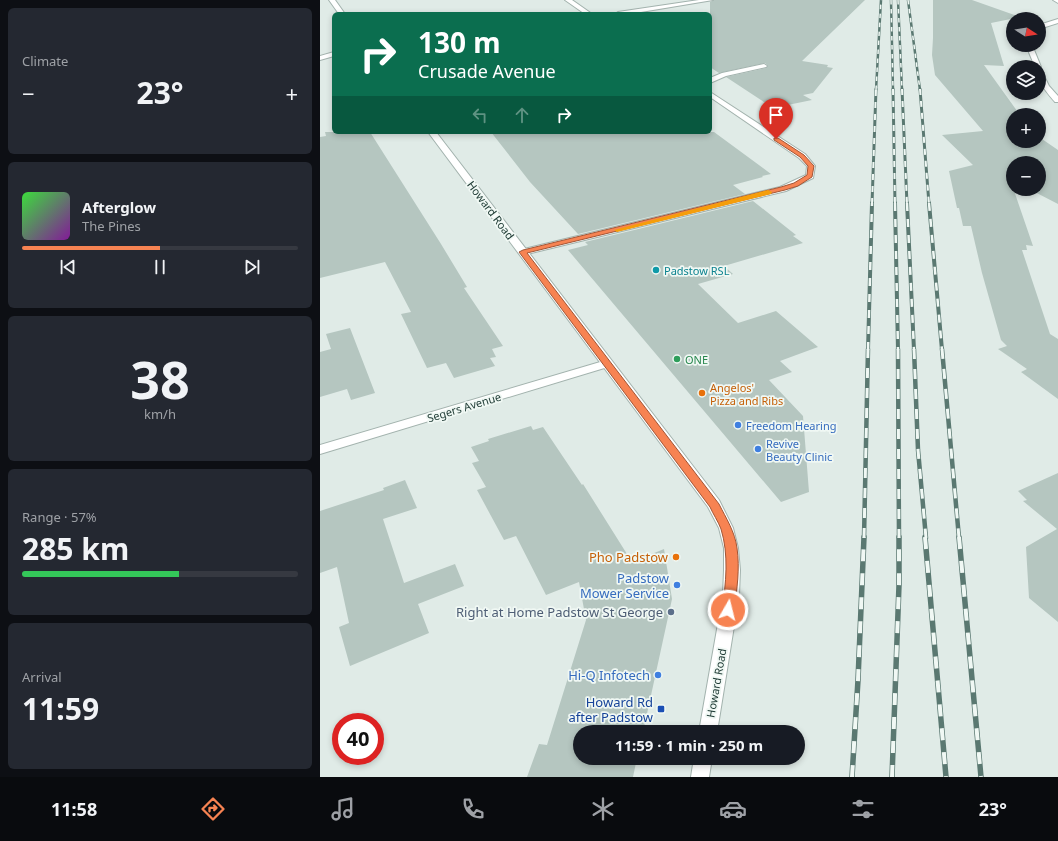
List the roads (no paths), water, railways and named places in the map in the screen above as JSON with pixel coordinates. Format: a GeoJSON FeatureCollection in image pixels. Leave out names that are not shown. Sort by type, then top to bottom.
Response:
{"type":"FeatureCollection","features":[{"type":"Feature","properties":{"kind":"street"},"geometry":{"type":"LineString","coordinates":[[332,0],[341,12]]}},
{"type":"Feature","properties":{"kind":"street"},"geometry":{"type":"LineString","coordinates":[[568,0],[586,12]]}},
{"type":"Feature","properties":{"kind":"street"},"geometry":{"type":"LineString","coordinates":[[631,12],[710,0]]}},
{"type":"Feature","properties":{"kind":"street"},"geometry":{"type":"LineString","coordinates":[[1046,25],[1058,21]]}},
{"type":"Feature","properties":{"kind":"street"},"geometry":{"type":"LineString","coordinates":[[320,58],[332,55]]}},
{"type":"Feature","properties":{"kind":"street"},"geometry":{"type":"LineString","coordinates":[[320,62],[332,60]]}},
{"type":"Feature","properties":{"kind":"street"},"geometry":{"type":"LineString","coordinates":[[712,80],[724,74],[764,66]]}},
{"type":"Feature","properties":{"kind":"street"},"geometry":{"type":"LineString","coordinates":[[1046,87],[1058,100]]}},
{"type":"Feature","properties":{"kind":"street"},"geometry":{"type":"LineString","coordinates":[[523,252],[783,189],[810,176],[811,166],[802,156],[712,95]]}},
{"type":"Feature","properties":{"kind":"street","name":"Howard Road"},"geometry":{"type":"LineString","coordinates":[[434,134],[714,504],[726,528],[731,548],[731,595],[709,725]]}},
{"type":"Feature","properties":{"kind":"street","name":"Segers Avenue"},"geometry":{"type":"LineString","coordinates":[[320,450],[607,364]]}},
{"type":"Feature","properties":{"kind":"street"},"geometry":{"type":"LineString","coordinates":[[700,777],[702,765]]}},
{"type":"Feature","properties":{"kind":"railway"},"geometry":{"type":"LineString","coordinates":[[876,90],[881,0]]}},
{"type":"Feature","properties":{"kind":"railway"},"geometry":{"type":"LineString","coordinates":[[891,0],[893,90]]}},
{"type":"Feature","properties":{"kind":"railway"},"geometry":{"type":"LineString","coordinates":[[898,0],[902,90]]}},
{"type":"Feature","properties":{"kind":"railway"},"geometry":{"type":"LineString","coordinates":[[908,0],[920,90]]}},
{"type":"Feature","properties":{"kind":"railway"},"geometry":{"type":"LineString","coordinates":[[872,204],[876,89]]}},
{"type":"Feature","properties":{"kind":"railway"},"geometry":{"type":"LineString","coordinates":[[893,89],[895,204]]}},
{"type":"Feature","properties":{"kind":"railway"},"geometry":{"type":"LineString","coordinates":[[902,89],[907,204]]}},
{"type":"Feature","properties":{"kind":"railway"},"geometry":{"type":"LineString","coordinates":[[920,89],[929,204]]}},
{"type":"Feature","properties":{"kind":"railway"},"geometry":{"type":"LineString","coordinates":[[868,350],[872,203]]}},
{"type":"Feature","properties":{"kind":"railway"},"geometry":{"type":"LineString","coordinates":[[895,203],[898,350]]}},
{"type":"Feature","properties":{"kind":"railway"},"geometry":{"type":"LineString","coordinates":[[907,203],[914,350]]}},
{"type":"Feature","properties":{"kind":"railway"},"geometry":{"type":"LineString","coordinates":[[929,203],[942,350]]}},
{"type":"Feature","properties":{"kind":"railway"},"geometry":{"type":"LineString","coordinates":[[864,538],[868,349]]}},
{"type":"Feature","properties":{"kind":"railway"},"geometry":{"type":"LineString","coordinates":[[898,349],[899,538]]}},
{"type":"Feature","properties":{"kind":"railway"},"geometry":{"type":"LineString","coordinates":[[914,349],[918,450],[926,538]]}},
{"type":"Feature","properties":{"kind":"railway"},"geometry":{"type":"LineString","coordinates":[[942,349],[959,538]]}},
{"type":"Feature","properties":{"kind":"railway"},"geometry":{"type":"LineString","coordinates":[[852,777],[864,537]]}},
{"type":"Feature","properties":{"kind":"railway"},"geometry":{"type":"LineString","coordinates":[[925,537],[946,777]]}},
{"type":"Feature","properties":{"kind":"railway"},"geometry":{"type":"LineString","coordinates":[[959,537],[981,777]]}},
{"type":"Feature","properties":{"kind":"railway"},"geometry":{"type":"LineString","coordinates":[[892,777],[899,585],[899,538]]}},
{"type":"Feature","properties":{"kind":"place","name":"Padstow RSL"},"geometry":{"type":"Point","coordinates":[656,270]}},
{"type":"Feature","properties":{"kind":"place","name":"ONE"},"geometry":{"type":"Point","coordinates":[677,359]}},
{"type":"Feature","properties":{"kind":"place","name":"Angelos' Pizza and Ribs"},"geometry":{"type":"Point","coordinates":[702,393]}},
{"type":"Feature","properties":{"kind":"place","name":"Freedom Hearing"},"geometry":{"type":"Point","coordinates":[738,425]}},
{"type":"Feature","properties":{"kind":"place","name":"Revive Beauty Clinic"},"geometry":{"type":"Point","coordinates":[758,449]}},
{"type":"Feature","properties":{"kind":"place","name":"Pho Padstow"},"geometry":{"type":"Point","coordinates":[676,557]}},
{"type":"Feature","properties":{"kind":"place","name":"Padstow Mower Service"},"geometry":{"type":"Point","coordinates":[677,585]}},
{"type":"Feature","properties":{"kind":"place","name":"Right at Home Padstow St George"},"geometry":{"type":"Point","coordinates":[671,612]}},
{"type":"Feature","properties":{"kind":"place","name":"Hi-Q Infotech"},"geometry":{"type":"Point","coordinates":[658,675]}},
{"type":"Feature","properties":{"kind":"place","name":"Howard Rd after Padstow"},"geometry":{"type":"Point","coordinates":[661,709]}}]}
